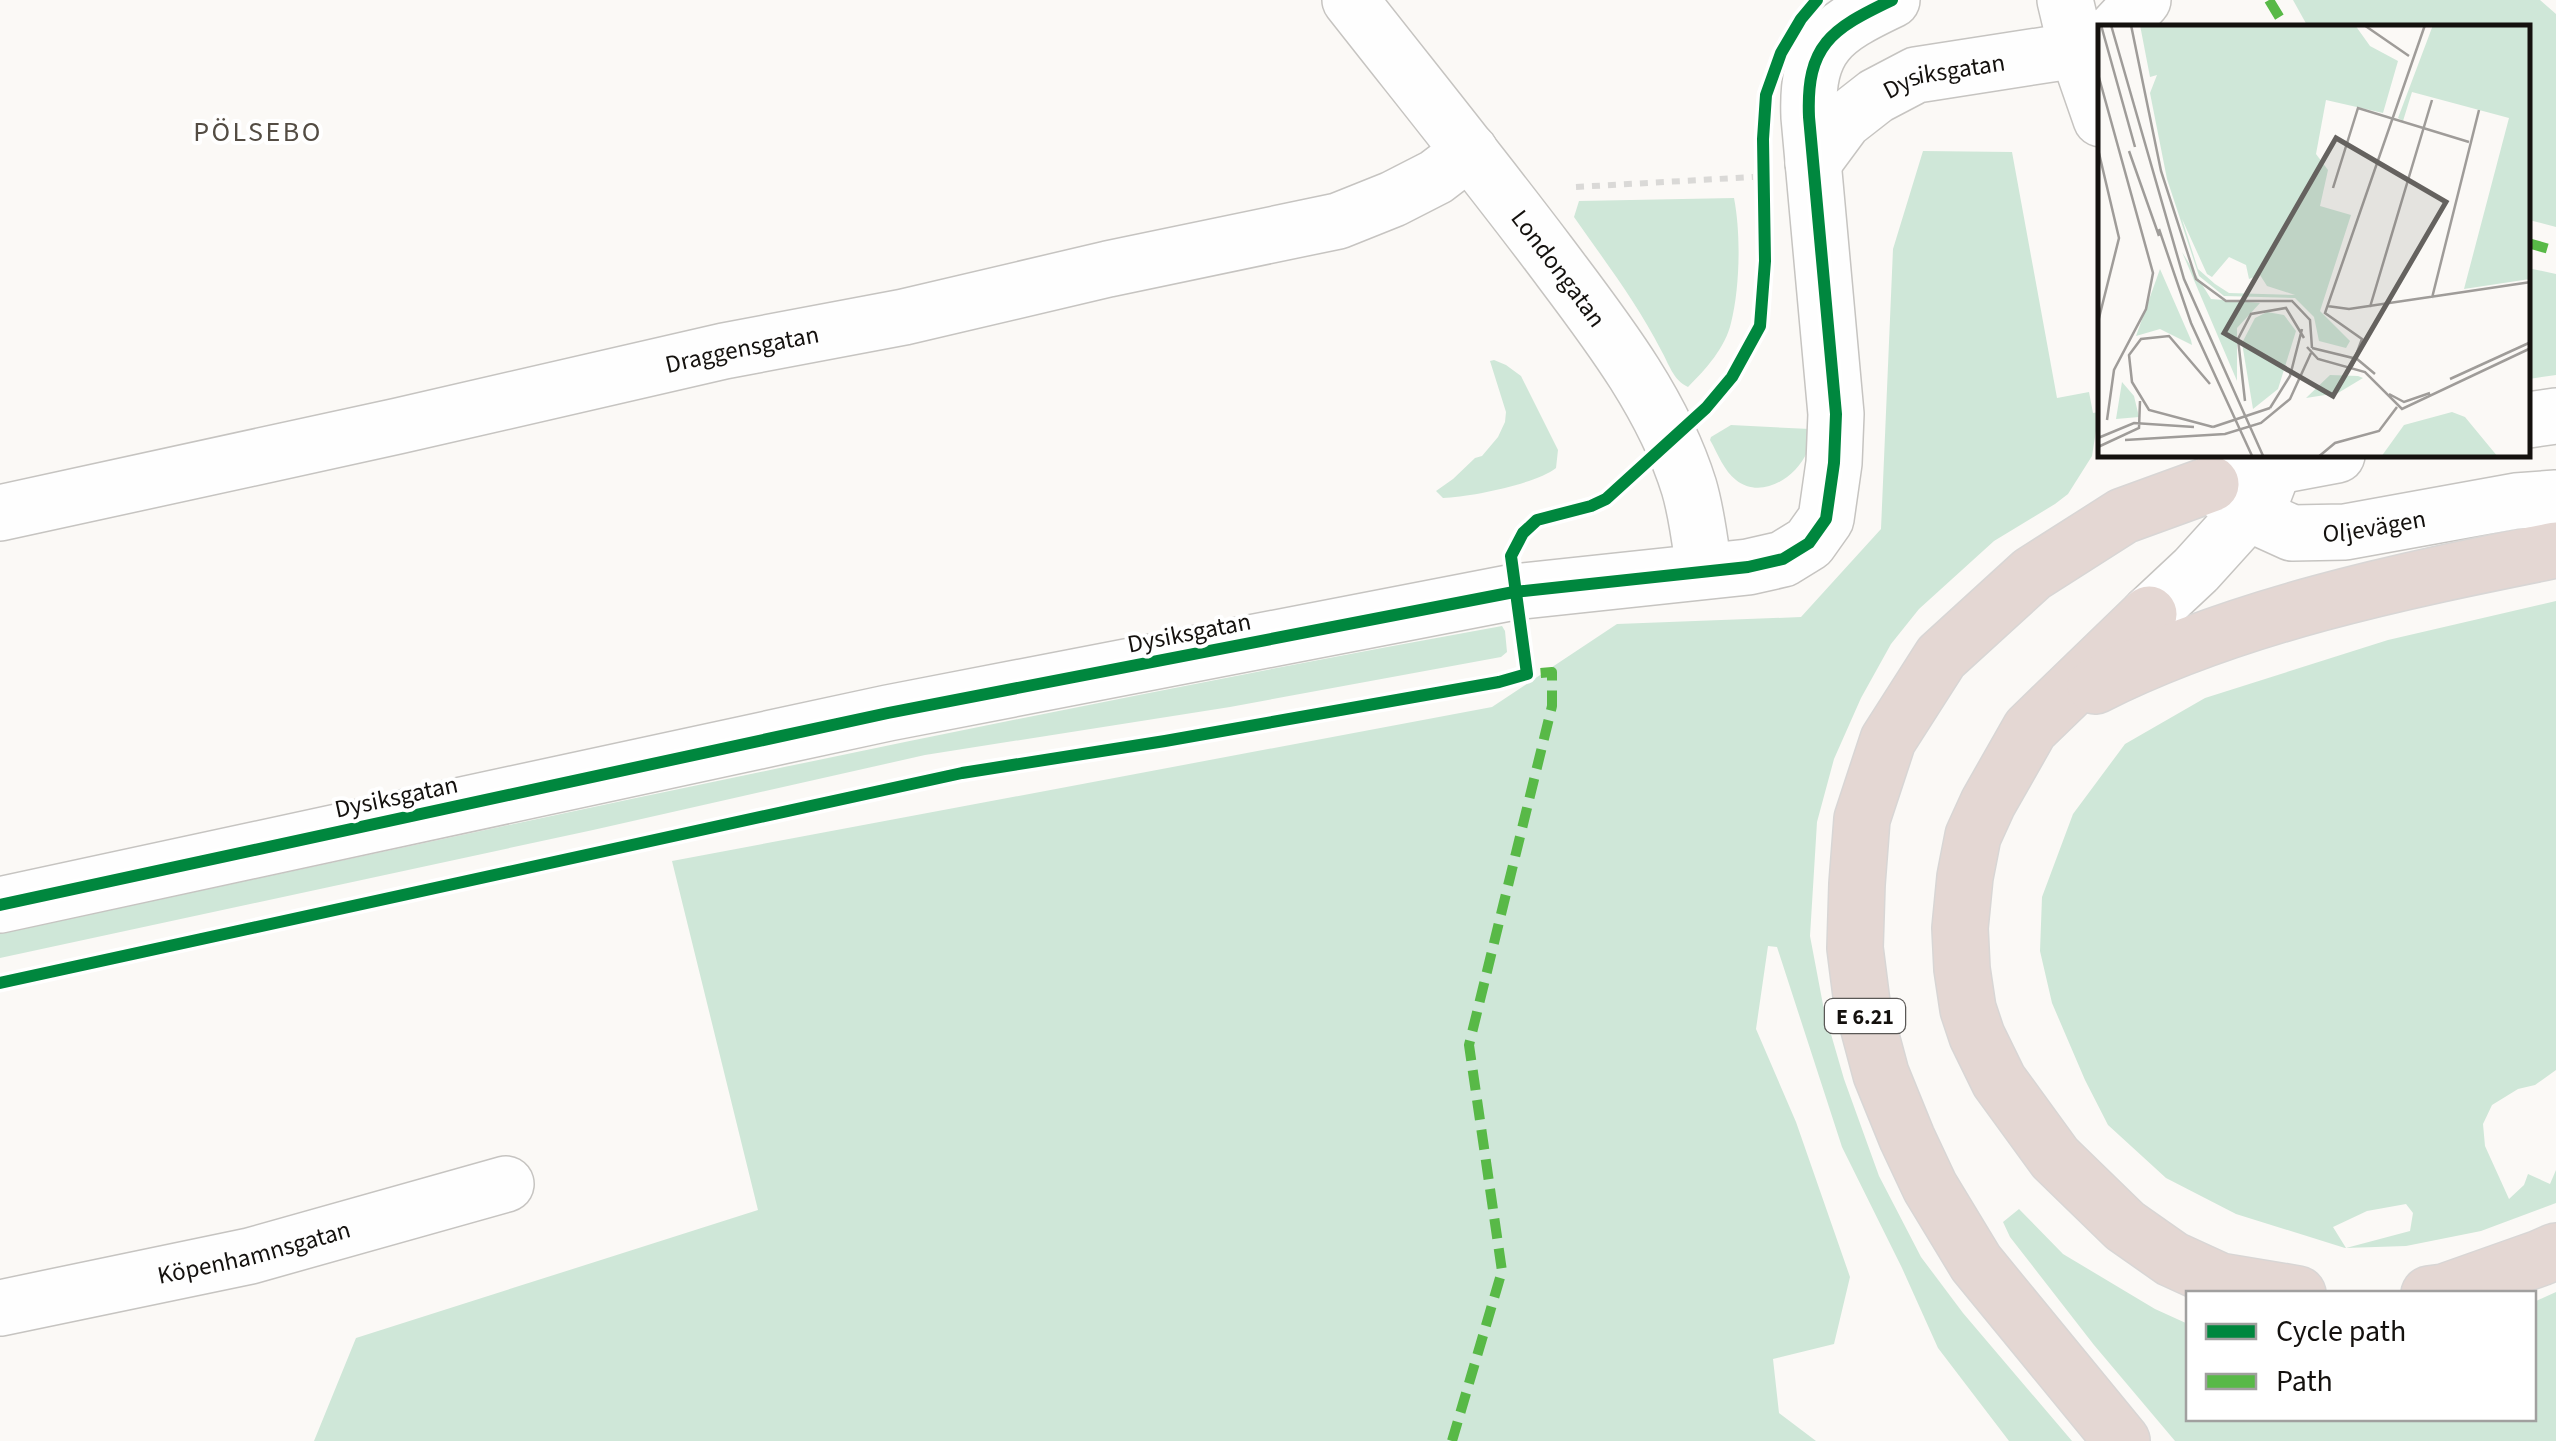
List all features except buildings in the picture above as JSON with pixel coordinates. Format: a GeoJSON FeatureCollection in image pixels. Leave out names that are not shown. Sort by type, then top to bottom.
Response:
{"type":"FeatureCollection","features":[{"type":"Feature","properties":{"kind":"highway","name":"E 6.21"},"geometry":{"type":"LineString","coordinates":[[2122,1441],[1976,1262],[1930,1187],[1906,1138],[1881,1074],[1862,1003],[1856,948],[1856,884],[1862,819],[1888,740],[1941,657],[2032,574],[2123,516],[2242,475]]}},
{"type":"Feature","properties":{"kind":"highway"},"geometry":{"type":"LineString","coordinates":[[2048,710],[2125,671],[2206,638],[2375,589],[2556,550]]}},
{"type":"Feature","properties":{"kind":"highway"},"geometry":{"type":"LineString","coordinates":[[2149,614],[2030,728],[1988,802],[1973,836],[1960,928],[1968,1009],[1999,1081],[2055,1158],[2124,1226],[2172,1260],[2220,1281],[2280,1291]]}},
{"type":"Feature","properties":{"kind":"highway"},"geometry":{"type":"LineString","coordinates":[[2447,1291],[2556,1250]]}},
{"type":"Feature","properties":{"kind":"street","name":"Londongatan"},"geometry":{"type":"LineString","coordinates":[[1350,0],[1611,337],[1671,440],[1689,487],[1704,570]]}},
{"type":"Feature","properties":{"kind":"street","name":"Dysiksgatan"},"geometry":{"type":"LineString","coordinates":[[0,904],[908,709],[1514,592],[1748,567],[1783,559],[1809,544],[1826,519],[1834,463],[1836,414],[1808,91],[1812,66],[1828,38],[1850,20],[1892,0]]}},
{"type":"Feature","properties":{"kind":"street"},"geometry":{"type":"LineString","coordinates":[[2098,95],[2090,29],[2143,0]]}},
{"type":"Feature","properties":{"kind":"street"},"geometry":{"type":"LineString","coordinates":[[2156,0],[2167,25]]}},
{"type":"Feature","properties":{"kind":"street","name":"Dysiksgatan"},"geometry":{"type":"LineString","coordinates":[[1812,163],[1844,122],[1876,96],[1916,75],[2090,29]]}},
{"type":"Feature","properties":{"kind":"street","name":"Draggensgatan"},"geometry":{"type":"LineString","coordinates":[[0,513],[724,351],[904,317],[1338,221],[1394,199],[1470,151]]}},
{"type":"Feature","properties":{"kind":"street"},"geometry":{"type":"LineString","coordinates":[[2531,420],[2556,416]]}},
{"type":"Feature","properties":{"kind":"street"},"geometry":{"type":"LineString","coordinates":[[2149,614],[2196,570],[2242,475],[2323,458]]}},
{"type":"Feature","properties":{"kind":"street","name":"Oljevägen"},"geometry":{"type":"LineString","coordinates":[[2242,475],[2292,533],[2345,532],[2516,501],[2556,498]]}},
{"type":"Feature","properties":{"kind":"street","name":"Köpenhamnsgatan"},"geometry":{"type":"LineString","coordinates":[[0,1308],[250,1256],[506,1184]]}},
{"type":"Feature","properties":{"kind":"path"},"geometry":{"type":"LineString","coordinates":[[1515,209],[1558,188],[1738,177]]}},
{"type":"Feature","properties":{"kind":"green space"},"geometry":{"type":"Polygon","coordinates":[[[2293,0],[2540,0],[2556,14],[2556,227],[2531,221],[2531,25],[2307,25],[2293,0]]]}},
{"type":"Feature","properties":{"kind":"green space"},"geometry":{"type":"Polygon","coordinates":[[[1923,151],[2012,152],[2057,398],[2089,392],[2093,413],[2098,412],[2098,418],[2092,456],[2068,494],[1994,541],[1919,609],[1891,644],[1834,759],[1817,822],[1810,936],[1824,1010],[1844,1079],[1879,1176],[1921,1257],[1963,1313],[2072,1441],[2009,1441],[1938,1348],[1842,1147],[1777,947],[1768,946],[1756,1029],[1796,1122],[1850,1277],[1834,1344],[1773,1359],[1779,1413],[1816,1441],[314,1441],[356,1338],[758,1210],[672,861],[1492,707],[1617,624],[1801,617],[1881,529],[1893,249],[1923,151]]]}},
{"type":"Feature","properties":{"kind":"green space"},"geometry":{"type":"Polygon","coordinates":[[[1734,198],[1738,261],[1731,323],[1720,349],[1688,387],[1675,376],[1631,299],[1574,217],[1579,201],[1734,198]]]}},
{"type":"Feature","properties":{"kind":"green space"},"geometry":{"type":"Polygon","coordinates":[[[2531,269],[2556,274],[2556,375],[2531,379],[2531,269]]]}},
{"type":"Feature","properties":{"kind":"green space"},"geometry":{"type":"Polygon","coordinates":[[[1490,361],[1521,376],[1558,450],[1556,468],[1519,484],[1443,498],[1436,491],[1482,456],[1505,422],[1506,412],[1490,361]]]}},
{"type":"Feature","properties":{"kind":"green space"},"geometry":{"type":"Polygon","coordinates":[[[1731,425],[1810,429],[1808,450],[1786,478],[1767,487],[1746,486],[1728,472],[1710,440],[1731,425]]]}},
{"type":"Feature","properties":{"kind":"green space"},"geometry":{"type":"Polygon","coordinates":[[[2556,601],[2556,1070],[2535,1085],[2518,1089],[2492,1105],[2483,1124],[2485,1146],[2509,1199],[2524,1185],[2528,1174],[2550,1184],[2556,1170],[2556,1203],[2481,1231],[2406,1246],[2346,1248],[2345,1248],[2236,1214],[2166,1178],[2108,1125],[2052,1003],[2040,951],[2042,897],[2073,814],[2125,744],[2205,698],[2388,640],[2556,601]],[[2406,1204],[2367,1211],[2333,1227],[2346,1248],[2410,1231],[2413,1213],[2406,1204]]]}},
{"type":"Feature","properties":{"kind":"green space"},"geometry":{"type":"Polygon","coordinates":[[[1502,626],[1507,652],[1501,657],[1230,707],[925,755],[0,958],[0,933],[938,735],[1502,626]]]}},
{"type":"Feature","properties":{"kind":"green space"},"geometry":{"type":"Polygon","coordinates":[[[2019,1209],[2063,1254],[2186,1323],[2186,1421],[2536,1421],[2536,1301],[2556,1292],[2556,1441],[2175,1441],[2094,1345],[2010,1237],[2003,1222],[2019,1209]]]}},
{"type":"Feature","properties":{"kind":"marked path"},"geometry":{"type":"LineString","coordinates":[[2269,0],[2284,25]]}},
{"type":"Feature","properties":{"kind":"marked path"},"geometry":{"type":"LineString","coordinates":[[2531,244],[2556,251]]}},
{"type":"Feature","properties":{"kind":"marked path"},"geometry":{"type":"LineString","coordinates":[[1452,1441],[1502,1271],[1469,1045],[1552,706],[1552,672],[1527,674]]}},
{"type":"Feature","properties":{"kind":"cycle path"},"geometry":{"type":"LineString","coordinates":[[0,983],[962,773],[1165,741],[1527,674],[1511,556],[1523,533],[1537,520],[1606,499],[1706,408],[1732,377],[1760,326],[1765,261],[1766,95],[1781,53],[1817,0]]}},
{"type":"Feature","properties":{"kind":"cycle path"},"geometry":{"type":"LineString","coordinates":[[0,905],[888,713],[1514,592],[1748,567],[1783,559],[1809,543],[1826,519],[1834,463],[1836,414],[1809,117],[1812,72],[1826,42],[1838,31],[1892,0]]}},
{"type":"Feature","properties":{"kind":"district","name":"PÖLSEBO"},"geometry":{"type":"Point","coordinates":[258,131]}}]}
